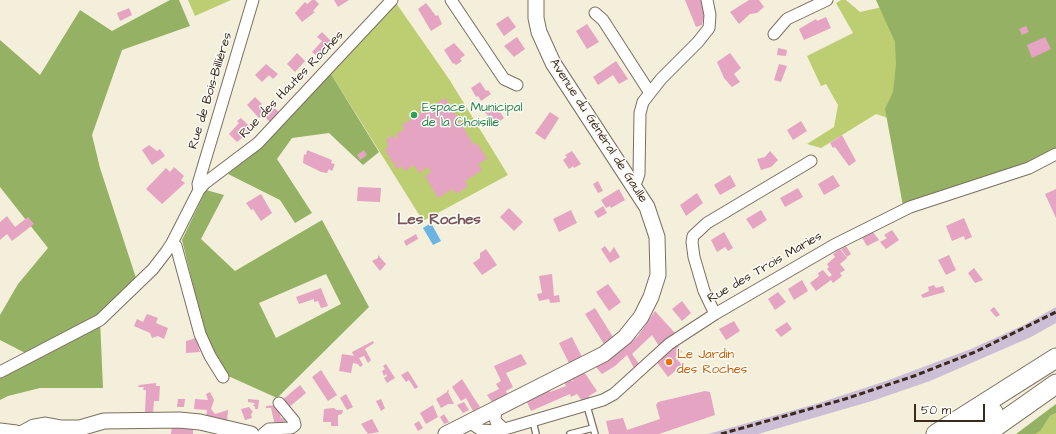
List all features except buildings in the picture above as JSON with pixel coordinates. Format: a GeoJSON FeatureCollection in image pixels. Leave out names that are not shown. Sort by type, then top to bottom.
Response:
{"type":"FeatureCollection","features":[{"type":"Feature","properties":{"kind":"highway"},"geometry":{"type":"LineString","coordinates":[[936,434],[1056,358]]}},
{"type":"Feature","properties":{"kind":"highway"},"geometry":{"type":"LineString","coordinates":[[962,434],[1056,367]]}},
{"type":"Feature","properties":{"kind":"highway"},"geometry":{"type":"LineString","coordinates":[[985,434],[1056,384]]}},
{"type":"Feature","properties":{"kind":"highway"},"geometry":{"type":"LineString","coordinates":[[1004,434],[1056,393]]}},
{"type":"Feature","properties":{"kind":"main road"},"geometry":{"type":"LineString","coordinates":[[0,432],[21,434],[40,426],[62,431]]}},
{"type":"Feature","properties":{"kind":"street","name":"Rue de Bois-Billières"},"geometry":{"type":"LineString","coordinates":[[198,190],[198,184],[253,0]]}},
{"type":"Feature","properties":{"kind":"street","name":"Rue des Hautes Roches"},"geometry":{"type":"LineString","coordinates":[[0,372],[100,320],[153,269],[172,243],[198,190],[258,143],[392,0]]}},
{"type":"Feature","properties":{"kind":"street"},"geometry":{"type":"LineString","coordinates":[[451,0],[504,79],[517,84]]}},
{"type":"Feature","properties":{"kind":"street","name":"Avenue du Général de Gaulle"},"geometry":{"type":"LineString","coordinates":[[446,434],[604,354],[625,337],[641,317],[655,287],[658,275],[659,249],[657,237],[647,206],[554,63],[539,32],[536,18],[536,0]]}},
{"type":"Feature","properties":{"kind":"street"},"geometry":{"type":"LineString","coordinates":[[634,184],[639,174],[640,113],[644,102],[661,79],[698,42],[709,28],[710,15],[707,0]]}},
{"type":"Feature","properties":{"kind":"street"},"geometry":{"type":"LineString","coordinates":[[774,34],[787,19],[827,0]]}},
{"type":"Feature","properties":{"kind":"street"},"geometry":{"type":"LineString","coordinates":[[595,13],[603,20],[650,93]]}},
{"type":"Feature","properties":{"kind":"street","name":"Rue des Trois Maries"},"geometry":{"type":"LineString","coordinates":[[497,431],[587,406],[603,400],[614,394],[669,344],[715,314],[834,245],[910,207],[1029,168],[1056,154]]}},
{"type":"Feature","properties":{"kind":"street"},"geometry":{"type":"LineString","coordinates":[[715,314],[704,291],[694,257],[692,242],[693,236],[707,223],[811,161]]}},
{"type":"Feature","properties":{"kind":"street"},"geometry":{"type":"LineString","coordinates":[[172,243],[176,246],[200,334],[210,356],[223,377]]}},
{"type":"Feature","properties":{"kind":"street"},"geometry":{"type":"LineString","coordinates":[[263,434],[269,429],[291,428],[295,425],[294,421],[279,403]]}},
{"type":"Feature","properties":{"kind":"street"},"geometry":{"type":"LineString","coordinates":[[469,422],[482,430],[497,431],[495,416],[497,408]]}},
{"type":"Feature","properties":{"kind":"street"},"geometry":{"type":"LineString","coordinates":[[62,431],[80,428],[92,429],[104,421],[179,420],[200,422],[251,434]]}},
{"type":"Feature","properties":{"kind":"lane"},"geometry":{"type":"LineString","coordinates":[[570,434],[594,431],[587,406]]}},
{"type":"Feature","properties":{"kind":"lane"},"geometry":{"type":"LineString","coordinates":[[533,421],[536,434]]}},
{"type":"Feature","properties":{"kind":"shaded area"},"geometry":{"type":"Polygon","coordinates":[[[1056,307],[1056,323],[1031,337],[930,381],[872,401],[758,434],[708,434],[816,404],[886,381],[971,349],[1024,325],[1056,307]]]}},
{"type":"Feature","properties":{"kind":"green space"},"geometry":{"type":"Polygon","coordinates":[[[170,0],[179,0],[190,26],[122,50],[92,135],[100,168],[138,284],[100,320],[103,388],[40,388],[8,396],[0,400],[0,372],[31,356],[0,340],[0,315],[18,284],[48,248],[0,187],[0,40],[40,75],[80,10],[112,31],[170,0]]]}},
{"type":"Feature","properties":{"kind":"green space"},"geometry":{"type":"Polygon","coordinates":[[[188,0],[231,0],[195,16],[188,0]]]}},
{"type":"Feature","properties":{"kind":"green space"},"geometry":{"type":"Polygon","coordinates":[[[841,0],[846,0],[860,12],[887,6],[905,74],[891,119],[876,114],[821,148],[807,144],[834,127],[838,105],[826,84],[821,86],[807,56],[853,33],[836,3],[841,0]]]}},
{"type":"Feature","properties":{"kind":"green space"},"geometry":{"type":"Polygon","coordinates":[[[876,0],[1056,0],[1056,154],[903,206],[885,109],[893,92],[896,65],[895,42],[876,0]]]}},
{"type":"Feature","properties":{"kind":"green space","name":"Espace Municipal de la Choisille"},"geometry":{"type":"Polygon","coordinates":[[[396,3],[449,79],[508,175],[423,221],[331,74],[396,3]]]}},
{"type":"Feature","properties":{"kind":"green space"},"geometry":{"type":"Polygon","coordinates":[[[331,74],[379,152],[363,165],[329,133],[292,138],[277,159],[312,213],[295,223],[280,200],[228,174],[255,151],[331,74]]]}},
{"type":"Feature","properties":{"kind":"green space"},"geometry":{"type":"Polygon","coordinates":[[[206,190],[224,195],[201,239],[235,271],[322,220],[369,307],[277,398],[226,375],[206,338],[182,240],[206,190]],[[326,274],[259,303],[276,338],[341,304],[326,274]]]}},
{"type":"Feature","properties":{"kind":"green space"},"geometry":{"type":"Polygon","coordinates":[[[1056,404],[1056,413],[1050,416],[1040,431],[1035,434],[1016,434],[1056,404]]]}},
{"type":"Feature","properties":{"kind":"green space"},"geometry":{"type":"Polygon","coordinates":[[[1056,413],[1056,434],[1023,434],[1042,427],[1050,416],[1056,413]]]}},
{"type":"Feature","properties":{"kind":"water"},"geometry":{"type":"Polygon","coordinates":[[[431,223],[441,241],[433,245],[423,228],[431,223]]]}},
{"type":"Feature","properties":{"kind":"railway"},"geometry":{"type":"LineString","coordinates":[[721,434],[845,399],[914,376],[975,352],[1056,312]]}},
{"type":"Feature","properties":{"kind":"place","name":"Espace Municipal de la Choisille"},"geometry":{"type":"Point","coordinates":[414,115]}},
{"type":"Feature","properties":{"kind":"place","name":"Le Jardin des Roches"},"geometry":{"type":"Point","coordinates":[669,362]}},
{"type":"Feature","properties":{"kind":"district","name":"Les Roches"},"geometry":{"type":"Point","coordinates":[439,221]}}]}
